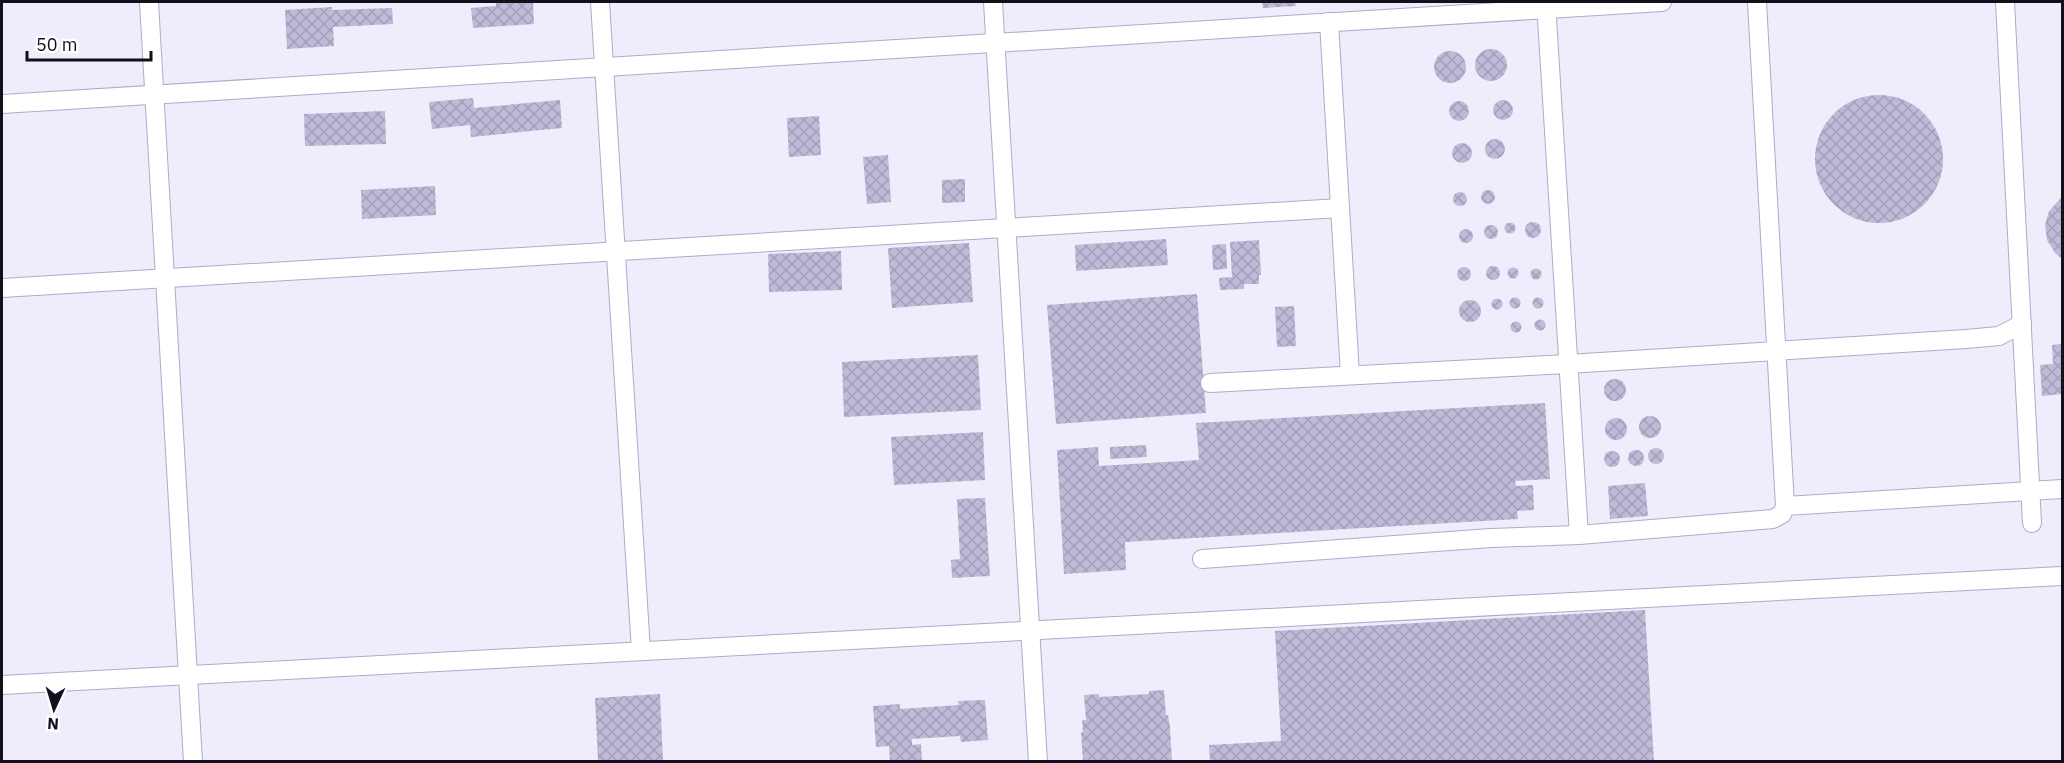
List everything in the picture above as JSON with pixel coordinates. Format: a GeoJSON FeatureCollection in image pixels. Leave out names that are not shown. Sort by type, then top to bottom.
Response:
{"type":"FeatureCollection","features":[{"type":"Feature","properties":{"kind":"lane"},"geometry":{"type":"LineString","coordinates":[[148,2],[193,762]]}},
{"type":"Feature","properties":{"kind":"lane"},"geometry":{"type":"LineString","coordinates":[[600,2],[641,651]]}},
{"type":"Feature","properties":{"kind":"lane"},"geometry":{"type":"LineString","coordinates":[[993,2],[1038,762]]}},
{"type":"Feature","properties":{"kind":"lane"},"geometry":{"type":"LineString","coordinates":[[2,104],[1329,22],[1547,5],[1662,2]]}},
{"type":"Feature","properties":{"kind":"lane"},"geometry":{"type":"LineString","coordinates":[[1202,559],[1456,540],[1579,535],[1773,519],[1782,514],[1785,506],[1757,2]]}},
{"type":"Feature","properties":{"kind":"lane"},"geometry":{"type":"LineString","coordinates":[[2005,2],[2032,524]]}},
{"type":"Feature","properties":{"kind":"lane"},"geometry":{"type":"LineString","coordinates":[[1547,5],[1579,535]]}},
{"type":"Feature","properties":{"kind":"lane"},"geometry":{"type":"LineString","coordinates":[[1329,22],[1350,375]]}},
{"type":"Feature","properties":{"kind":"lane"},"geometry":{"type":"LineString","coordinates":[[2,288],[1340,208]]}},
{"type":"Feature","properties":{"kind":"lane"},"geometry":{"type":"LineString","coordinates":[[1210,383],[1568,364],[1999,336],[2022,324]]}},
{"type":"Feature","properties":{"kind":"lane"},"geometry":{"type":"LineString","coordinates":[[1785,506],[2062,489]]}},
{"type":"Feature","properties":{"kind":"lane"},"geometry":{"type":"LineString","coordinates":[[2,685],[2062,576]]}},
{"type":"Feature","properties":{"kind":"shaded area"},"geometry":{"type":"Polygon","coordinates":[[[2,2],[2062,2],[2062,761],[2,761],[2,2]]]}},
{"type":"Feature","properties":{"kind":"building"},"geometry":{"type":"Polygon","coordinates":[[[496,2],[533,2],[534,24],[473,28],[471,8],[496,6],[496,2]]]}},
{"type":"Feature","properties":{"kind":"building"},"geometry":{"type":"Polygon","coordinates":[[[1262,2],[1295,2],[1296,6],[1263,8],[1262,2]]]}},
{"type":"Feature","properties":{"kind":"building"},"geometry":{"type":"Polygon","coordinates":[[[332,7],[332,10],[392,8],[393,24],[333,27],[334,46],[287,49],[285,10],[332,7]]]}},
{"type":"Feature","properties":{"kind":"building"},"geometry":{"type":"Polygon","coordinates":[[[1491,49],[1502,54],[1507,65],[1502,76],[1491,81],[1480,76],[1475,65],[1480,54],[1491,49]]]}},
{"type":"Feature","properties":{"kind":"building"},"geometry":{"type":"Polygon","coordinates":[[[1450,51],[1461,56],[1466,67],[1461,78],[1450,83],[1439,78],[1434,67],[1439,56],[1450,51]]]}},
{"type":"Feature","properties":{"kind":"building"},"geometry":{"type":"Polygon","coordinates":[[[1879,95],[1903,100],[1924,114],[1938,135],[1943,159],[1938,183],[1924,204],[1903,218],[1879,223],[1855,218],[1834,204],[1820,183],[1815,159],[1820,135],[1834,114],[1855,100],[1879,95]]]}},
{"type":"Feature","properties":{"kind":"building"},"geometry":{"type":"Polygon","coordinates":[[[473,98],[474,108],[560,100],[562,128],[471,137],[470,125],[432,129],[429,102],[473,98]]]}},
{"type":"Feature","properties":{"kind":"building"},"geometry":{"type":"Polygon","coordinates":[[[1499,100],[1507,100],[1513,106],[1513,114],[1507,120],[1499,120],[1493,114],[1493,106],[1499,100]]]}},
{"type":"Feature","properties":{"kind":"building"},"geometry":{"type":"Polygon","coordinates":[[[1455,101],[1463,101],[1469,107],[1469,115],[1463,121],[1455,121],[1449,115],[1449,107],[1455,101]]]}},
{"type":"Feature","properties":{"kind":"building"},"geometry":{"type":"Polygon","coordinates":[[[385,111],[386,144],[305,146],[304,114],[385,111]]]}},
{"type":"Feature","properties":{"kind":"building"},"geometry":{"type":"Polygon","coordinates":[[[819,116],[821,155],[789,157],[787,118],[819,116]]]}},
{"type":"Feature","properties":{"kind":"building"},"geometry":{"type":"Polygon","coordinates":[[[1491,139],[1499,139],[1505,145],[1505,153],[1499,159],[1491,159],[1485,153],[1485,145],[1491,139]]]}},
{"type":"Feature","properties":{"kind":"building"},"geometry":{"type":"Polygon","coordinates":[[[1458,143],[1466,143],[1472,149],[1472,157],[1466,163],[1458,163],[1452,157],[1452,149],[1458,143]]]}},
{"type":"Feature","properties":{"kind":"building"},"geometry":{"type":"Polygon","coordinates":[[[888,155],[891,202],[867,204],[863,157],[888,155]]]}},
{"type":"Feature","properties":{"kind":"building"},"geometry":{"type":"Polygon","coordinates":[[[965,179],[965,202],[942,203],[942,180],[965,179]]]}},
{"type":"Feature","properties":{"kind":"building"},"geometry":{"type":"Polygon","coordinates":[[[435,186],[436,215],[362,219],[361,190],[435,186]]]}},
{"type":"Feature","properties":{"kind":"building"},"geometry":{"type":"Polygon","coordinates":[[[1488,190],[1493,192],[1495,197],[1493,202],[1488,204],[1483,202],[1481,197],[1483,192],[1488,190]]]}},
{"type":"Feature","properties":{"kind":"building"},"geometry":{"type":"Polygon","coordinates":[[[1460,192],[1465,194],[1467,199],[1465,204],[1460,206],[1455,204],[1453,199],[1455,194],[1460,192]]]}},
{"type":"Feature","properties":{"kind":"building"},"geometry":{"type":"Polygon","coordinates":[[[2062,197],[2062,259],[2047,240],[2045,225],[2049,211],[2062,197]]]}},
{"type":"Feature","properties":{"kind":"building"},"geometry":{"type":"Polygon","coordinates":[[[1533,222],[1541,230],[1533,238],[1525,230],[1533,222]]]}},
{"type":"Feature","properties":{"kind":"building"},"geometry":{"type":"Polygon","coordinates":[[[1510,223],[1514,224],[1514,232],[1510,233],[1506,232],[1505,228],[1506,224],[1510,223]]]}},
{"type":"Feature","properties":{"kind":"building"},"geometry":{"type":"Polygon","coordinates":[[[1488,225],[1494,225],[1498,232],[1494,239],[1488,239],[1484,235],[1484,229],[1488,225]]]}},
{"type":"Feature","properties":{"kind":"building"},"geometry":{"type":"Polygon","coordinates":[[[1466,229],[1471,231],[1473,236],[1471,241],[1466,243],[1461,241],[1459,236],[1461,231],[1466,229]]]}},
{"type":"Feature","properties":{"kind":"building"},"geometry":{"type":"Polygon","coordinates":[[[1166,239],[1168,265],[1076,271],[1075,245],[1166,239]]]}},
{"type":"Feature","properties":{"kind":"building"},"geometry":{"type":"Polygon","coordinates":[[[1259,240],[1261,275],[1259,275],[1259,284],[1244,284],[1244,289],[1220,290],[1219,278],[1232,277],[1230,242],[1259,240]]]}},
{"type":"Feature","properties":{"kind":"building"},"geometry":{"type":"Polygon","coordinates":[[[969,243],[973,302],[892,308],[888,248],[969,243]]]}},
{"type":"Feature","properties":{"kind":"building"},"geometry":{"type":"Polygon","coordinates":[[[1226,244],[1227,269],[1213,270],[1212,245],[1226,244]]]}},
{"type":"Feature","properties":{"kind":"building"},"geometry":{"type":"Polygon","coordinates":[[[841,251],[842,290],[769,292],[768,254],[841,251]]]}},
{"type":"Feature","properties":{"kind":"building"},"geometry":{"type":"Polygon","coordinates":[[[1490,266],[1496,266],[1500,273],[1496,280],[1490,280],[1486,276],[1486,270],[1490,266]]]}},
{"type":"Feature","properties":{"kind":"building"},"geometry":{"type":"Polygon","coordinates":[[[1461,267],[1467,267],[1471,274],[1467,281],[1461,281],[1457,277],[1457,271],[1461,267]]]}},
{"type":"Feature","properties":{"kind":"building"},"geometry":{"type":"Polygon","coordinates":[[[1513,268],[1517,269],[1517,277],[1513,278],[1509,277],[1508,273],[1509,269],[1513,268]]]}},
{"type":"Feature","properties":{"kind":"building"},"geometry":{"type":"Polygon","coordinates":[[[1536,269],[1540,270],[1540,278],[1536,279],[1532,278],[1531,274],[1532,270],[1536,269]]]}},
{"type":"Feature","properties":{"kind":"building"},"geometry":{"type":"Polygon","coordinates":[[[1197,294],[1206,413],[1056,424],[1047,305],[1197,294]]]}},
{"type":"Feature","properties":{"kind":"building"},"geometry":{"type":"Polygon","coordinates":[[[1515,298],[1519,299],[1519,307],[1515,308],[1511,307],[1510,303],[1511,299],[1515,298]]]}},
{"type":"Feature","properties":{"kind":"building"},"geometry":{"type":"Polygon","coordinates":[[[1538,298],[1542,299],[1542,307],[1538,308],[1534,307],[1533,303],[1534,299],[1538,298]]]}},
{"type":"Feature","properties":{"kind":"building"},"geometry":{"type":"Polygon","coordinates":[[[1497,299],[1501,300],[1501,308],[1497,309],[1493,308],[1492,304],[1493,300],[1497,299]]]}},
{"type":"Feature","properties":{"kind":"building"},"geometry":{"type":"Polygon","coordinates":[[[1466,300],[1474,300],[1481,307],[1481,315],[1474,322],[1466,322],[1459,315],[1459,307],[1466,300]]]}},
{"type":"Feature","properties":{"kind":"building"},"geometry":{"type":"Polygon","coordinates":[[[1294,306],[1296,346],[1277,347],[1275,307],[1294,306]]]}},
{"type":"Feature","properties":{"kind":"building"},"geometry":{"type":"Polygon","coordinates":[[[1540,320],[1544,321],[1544,329],[1540,330],[1536,329],[1535,325],[1536,321],[1540,320]]]}},
{"type":"Feature","properties":{"kind":"building"},"geometry":{"type":"Polygon","coordinates":[[[1516,322],[1520,323],[1520,331],[1516,332],[1512,331],[1511,327],[1512,323],[1516,322]]]}},
{"type":"Feature","properties":{"kind":"building"},"geometry":{"type":"Polygon","coordinates":[[[2062,344],[2062,394],[2042,396],[2040,365],[2053,364],[2052,345],[2062,344]]]}},
{"type":"Feature","properties":{"kind":"building"},"geometry":{"type":"Polygon","coordinates":[[[978,355],[981,410],[844,417],[842,362],[978,355]]]}},
{"type":"Feature","properties":{"kind":"building"},"geometry":{"type":"Polygon","coordinates":[[[1611,379],[1619,379],[1626,386],[1626,394],[1619,401],[1611,401],[1604,394],[1604,386],[1611,379]]]}},
{"type":"Feature","properties":{"kind":"building"},"geometry":{"type":"Polygon","coordinates":[[[1545,403],[1550,479],[1515,481],[1516,486],[1533,485],[1534,510],[1517,511],[1518,519],[1125,542],[1126,570],[1064,574],[1057,450],[1098,447],[1099,466],[1199,460],[1196,423],[1545,403]]]}},
{"type":"Feature","properties":{"kind":"building"},"geometry":{"type":"Polygon","coordinates":[[[1646,416],[1654,416],[1661,423],[1661,431],[1654,438],[1646,438],[1639,431],[1639,423],[1646,416]]]}},
{"type":"Feature","properties":{"kind":"building"},"geometry":{"type":"Polygon","coordinates":[[[1612,418],[1620,418],[1627,425],[1627,433],[1620,440],[1612,440],[1605,433],[1605,425],[1612,418]]]}},
{"type":"Feature","properties":{"kind":"building"},"geometry":{"type":"Polygon","coordinates":[[[983,432],[985,480],[894,485],[891,437],[983,432]]]}},
{"type":"Feature","properties":{"kind":"building"},"geometry":{"type":"Polygon","coordinates":[[[1146,445],[1147,457],[1110,459],[1110,447],[1146,445]]]}},
{"type":"Feature","properties":{"kind":"building"},"geometry":{"type":"Polygon","coordinates":[[[1656,448],[1664,456],[1656,464],[1648,456],[1656,448]]]}},
{"type":"Feature","properties":{"kind":"building"},"geometry":{"type":"Polygon","coordinates":[[[1636,450],[1644,458],[1636,466],[1628,458],[1636,450]]]}},
{"type":"Feature","properties":{"kind":"building"},"geometry":{"type":"Polygon","coordinates":[[[1612,451],[1620,459],[1612,467],[1604,459],[1612,451]]]}},
{"type":"Feature","properties":{"kind":"building"},"geometry":{"type":"Polygon","coordinates":[[[1645,483],[1648,516],[1610,519],[1608,486],[1645,483]]]}},
{"type":"Feature","properties":{"kind":"building"},"geometry":{"type":"Polygon","coordinates":[[[985,498],[990,576],[952,578],[951,560],[960,559],[957,499],[985,498]]]}},
{"type":"Feature","properties":{"kind":"building"},"geometry":{"type":"Polygon","coordinates":[[[1645,610],[1654,762],[1210,762],[1209,745],[1281,741],[1275,631],[1645,610]]]}},
{"type":"Feature","properties":{"kind":"building"},"geometry":{"type":"Polygon","coordinates":[[[1164,690],[1166,715],[1168,715],[1170,727],[1172,762],[1083,762],[1081,732],[1083,732],[1082,720],[1086,720],[1084,695],[1099,694],[1099,697],[1149,694],[1149,691],[1164,690]]]}},
{"type":"Feature","properties":{"kind":"building"},"geometry":{"type":"Polygon","coordinates":[[[660,694],[663,762],[598,762],[595,698],[660,694]]]}},
{"type":"Feature","properties":{"kind":"building"},"geometry":{"type":"Polygon","coordinates":[[[985,700],[988,740],[961,742],[960,736],[912,739],[912,745],[921,744],[922,762],[890,762],[889,746],[876,747],[873,706],[900,704],[900,709],[959,705],[958,701],[985,700]]]}}]}
